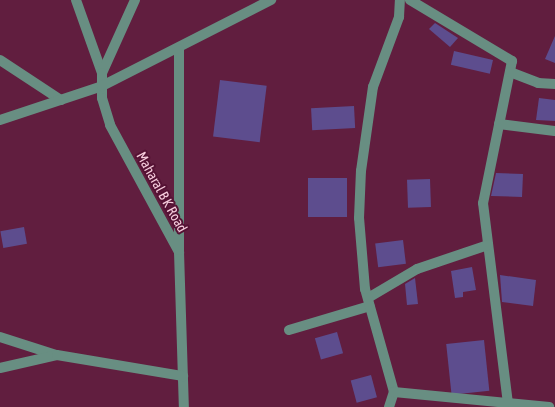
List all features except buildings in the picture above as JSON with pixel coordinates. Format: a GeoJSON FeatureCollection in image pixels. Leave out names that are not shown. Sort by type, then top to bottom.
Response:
{"type":"FeatureCollection","features":[{"type":"Feature","properties":{"kind":"street"},"geometry":{"type":"LineString","coordinates":[[76,0],[102,73]]}},
{"type":"Feature","properties":{"kind":"street","name":"Maharal B K Road"},"geometry":{"type":"LineString","coordinates":[[135,0],[102,73],[102,86],[110,126],[179,252],[184,407]]}},
{"type":"Feature","properties":{"kind":"street"},"geometry":{"type":"LineString","coordinates":[[0,120],[102,86],[179,49],[271,0]]}},
{"type":"Feature","properties":{"kind":"street"},"geometry":{"type":"LineString","coordinates":[[389,407],[394,392],[369,302],[359,245],[361,171],[373,87],[399,17],[400,0]]}},
{"type":"Feature","properties":{"kind":"street"},"geometry":{"type":"LineString","coordinates":[[410,0],[512,61],[483,203],[508,403]]}},
{"type":"Feature","properties":{"kind":"street"},"geometry":{"type":"LineString","coordinates":[[179,49],[179,252]]}},
{"type":"Feature","properties":{"kind":"street"},"geometry":{"type":"LineString","coordinates":[[0,60],[61,100]]}},
{"type":"Feature","properties":{"kind":"street"},"geometry":{"type":"LineString","coordinates":[[510,72],[538,83],[555,84]]}},
{"type":"Feature","properties":{"kind":"street"},"geometry":{"type":"LineString","coordinates":[[499,124],[555,131]]}},
{"type":"Feature","properties":{"kind":"street"},"geometry":{"type":"LineString","coordinates":[[289,330],[369,302],[417,269],[488,245]]}},
{"type":"Feature","properties":{"kind":"street"},"geometry":{"type":"LineString","coordinates":[[0,337],[57,355],[183,376]]}},
{"type":"Feature","properties":{"kind":"street"},"geometry":{"type":"LineString","coordinates":[[0,368],[57,355]]}},
{"type":"Feature","properties":{"kind":"street"},"geometry":{"type":"LineString","coordinates":[[394,392],[549,407]]}}]}
